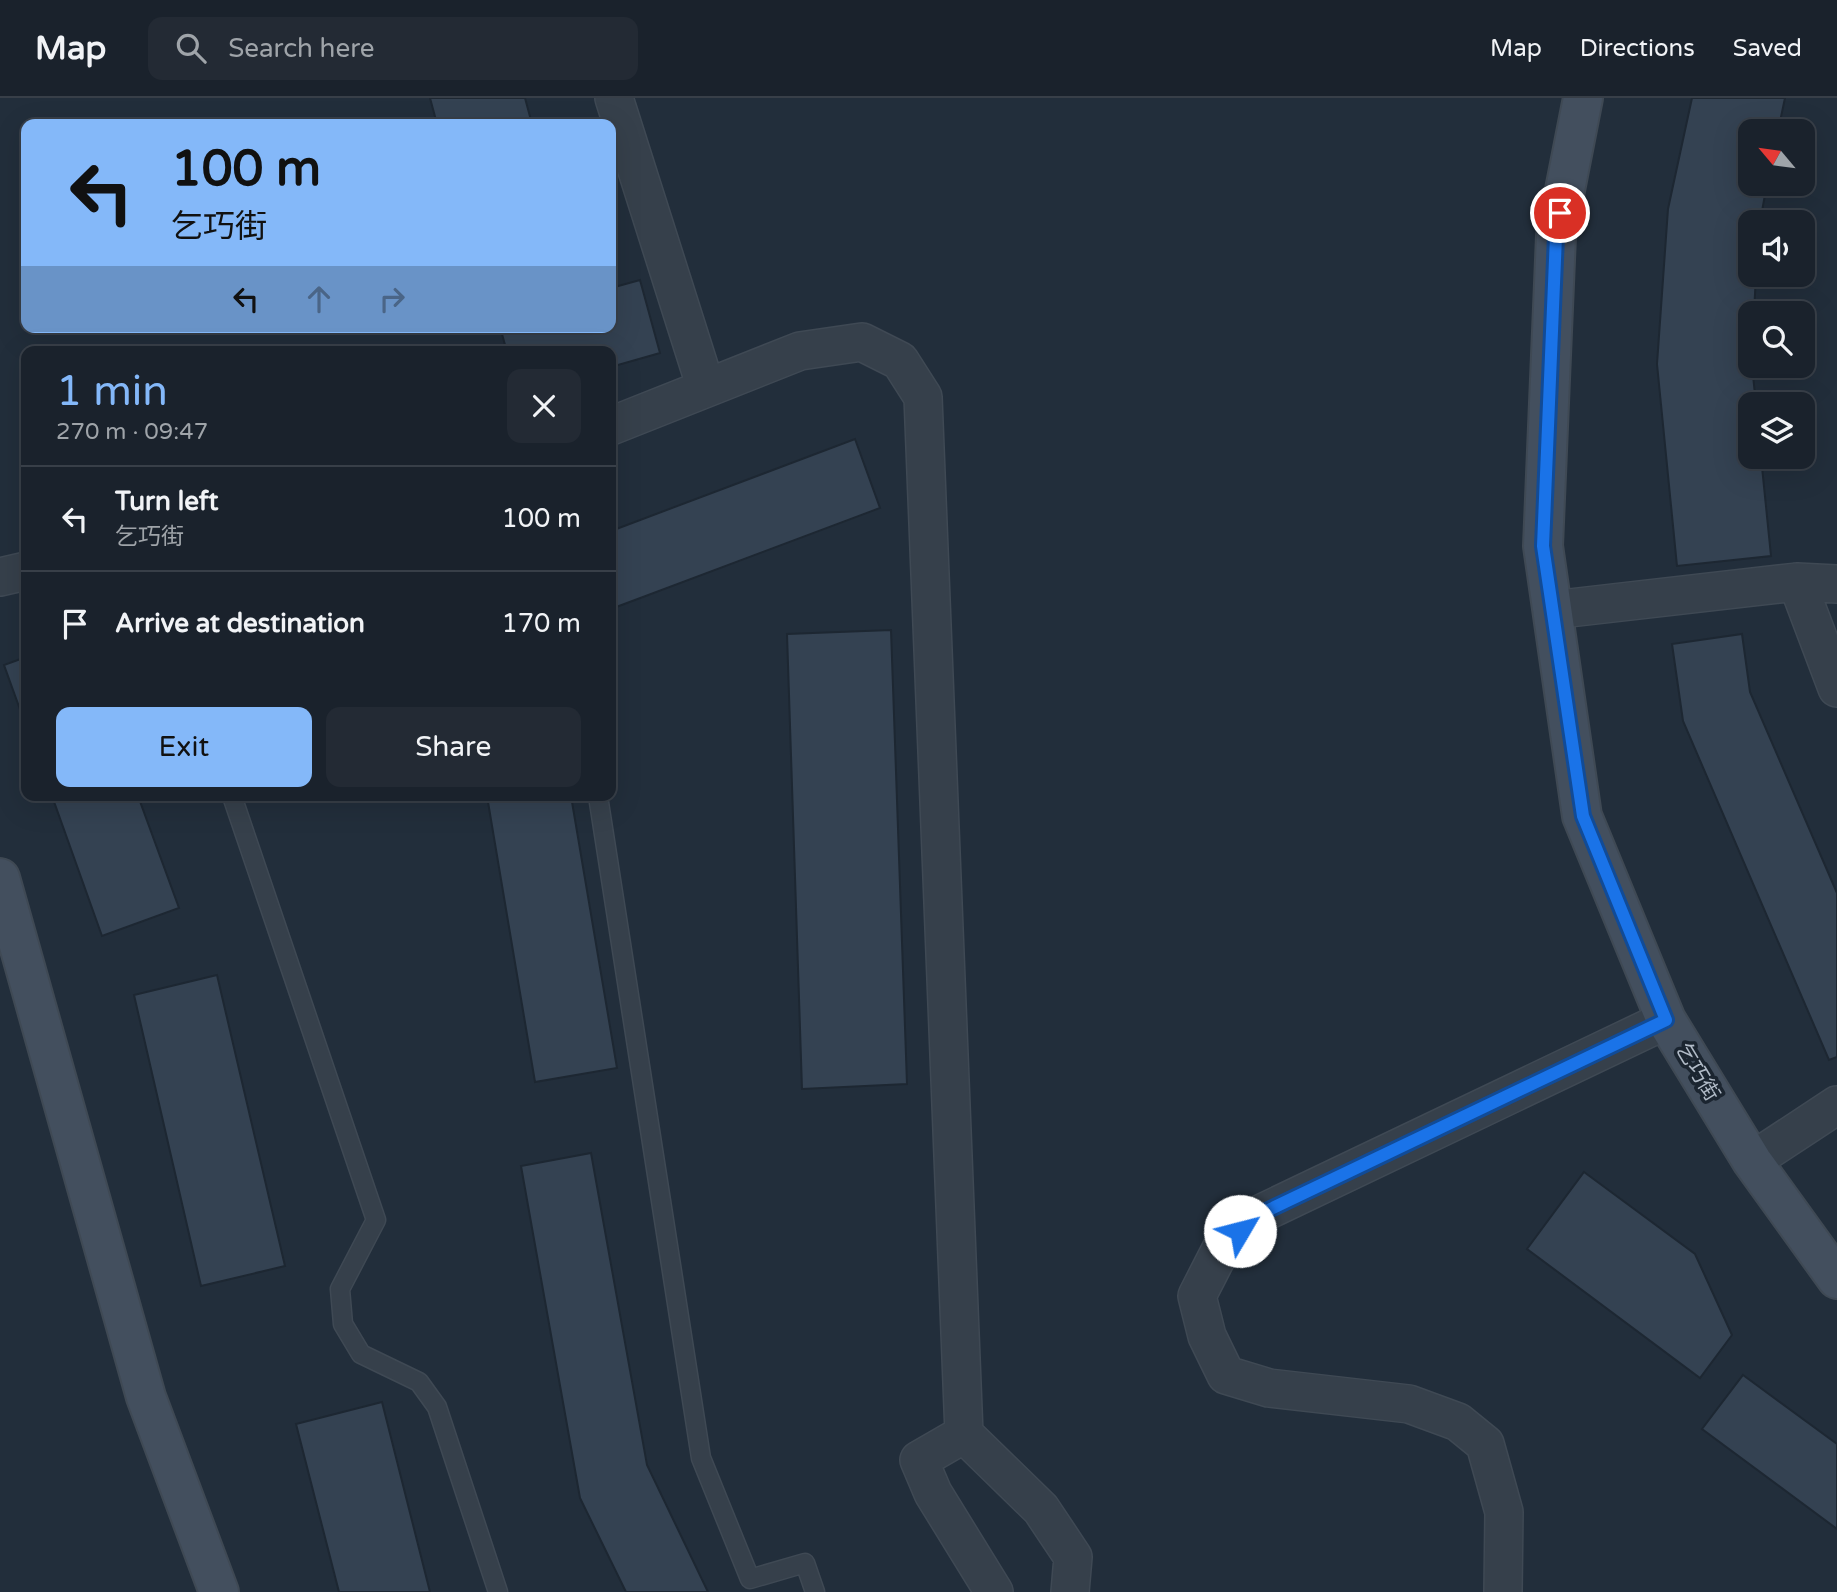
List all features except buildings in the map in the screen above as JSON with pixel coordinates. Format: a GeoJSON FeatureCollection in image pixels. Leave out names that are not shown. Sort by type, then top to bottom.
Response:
{"type":"FeatureCollection","features":[{"type":"Feature","properties":{"kind":"street"},"geometry":{"type":"LineString","coordinates":[[614,98],[706,388]]}},
{"type":"Feature","properties":{"kind":"street","name":"乞巧街"},"geometry":{"type":"LineString","coordinates":[[1583,98],[1556,236],[1543,546],[1583,816],[1666,1020],[1752,1161],[1837,1279]]}},
{"type":"Feature","properties":{"kind":"street"},"geometry":{"type":"LineString","coordinates":[[616,424],[800,351],[862,342],[900,361],[923,397],[964,1434],[1041,1509],[1073,1557],[1070,1592]]}},
{"type":"Feature","properties":{"kind":"street"},"geometry":{"type":"LineString","coordinates":[[0,576],[21,572]]}},
{"type":"Feature","properties":{"kind":"street"},"geometry":{"type":"LineString","coordinates":[[1797,582],[1837,688]]}},
{"type":"Feature","properties":{"kind":"street"},"geometry":{"type":"LineString","coordinates":[[1552,610],[1797,582],[1837,584]]}},
{"type":"Feature","properties":{"kind":"street"},"geometry":{"type":"LineString","coordinates":[[0,878],[146,1397],[219,1592]]}},
{"type":"Feature","properties":{"kind":"street"},"geometry":{"type":"LineString","coordinates":[[1503,1592],[1504,1512],[1485,1444],[1458,1422],[1409,1404],[1269,1388],[1226,1376],[1207,1336],[1197,1296],[1222,1247],[1258,1215],[1666,1020]]}},
{"type":"Feature","properties":{"kind":"street"},"geometry":{"type":"LineString","coordinates":[[1752,1161],[1837,1105]]}},
{"type":"Feature","properties":{"kind":"street"},"geometry":{"type":"LineString","coordinates":[[964,1434],[919,1460],[933,1493],[995,1592]]}},
{"type":"Feature","properties":{"kind":"lane"},"geometry":{"type":"LineString","coordinates":[[234,801],[376,1220],[340,1289],[343,1324],[361,1354],[419,1382],[437,1406],[498,1592]]}},
{"type":"Feature","properties":{"kind":"lane"},"geometry":{"type":"LineString","coordinates":[[599,801],[701,1458],[750,1579],[805,1563],[816,1592]]}},
{"type":"Feature","properties":{"kind":"route"},"geometry":{"type":"LineString","coordinates":[[1240,1231],[1258,1215],[1666,1020],[1583,816],[1543,546],[1556,236],[1560,213]]}}]}
